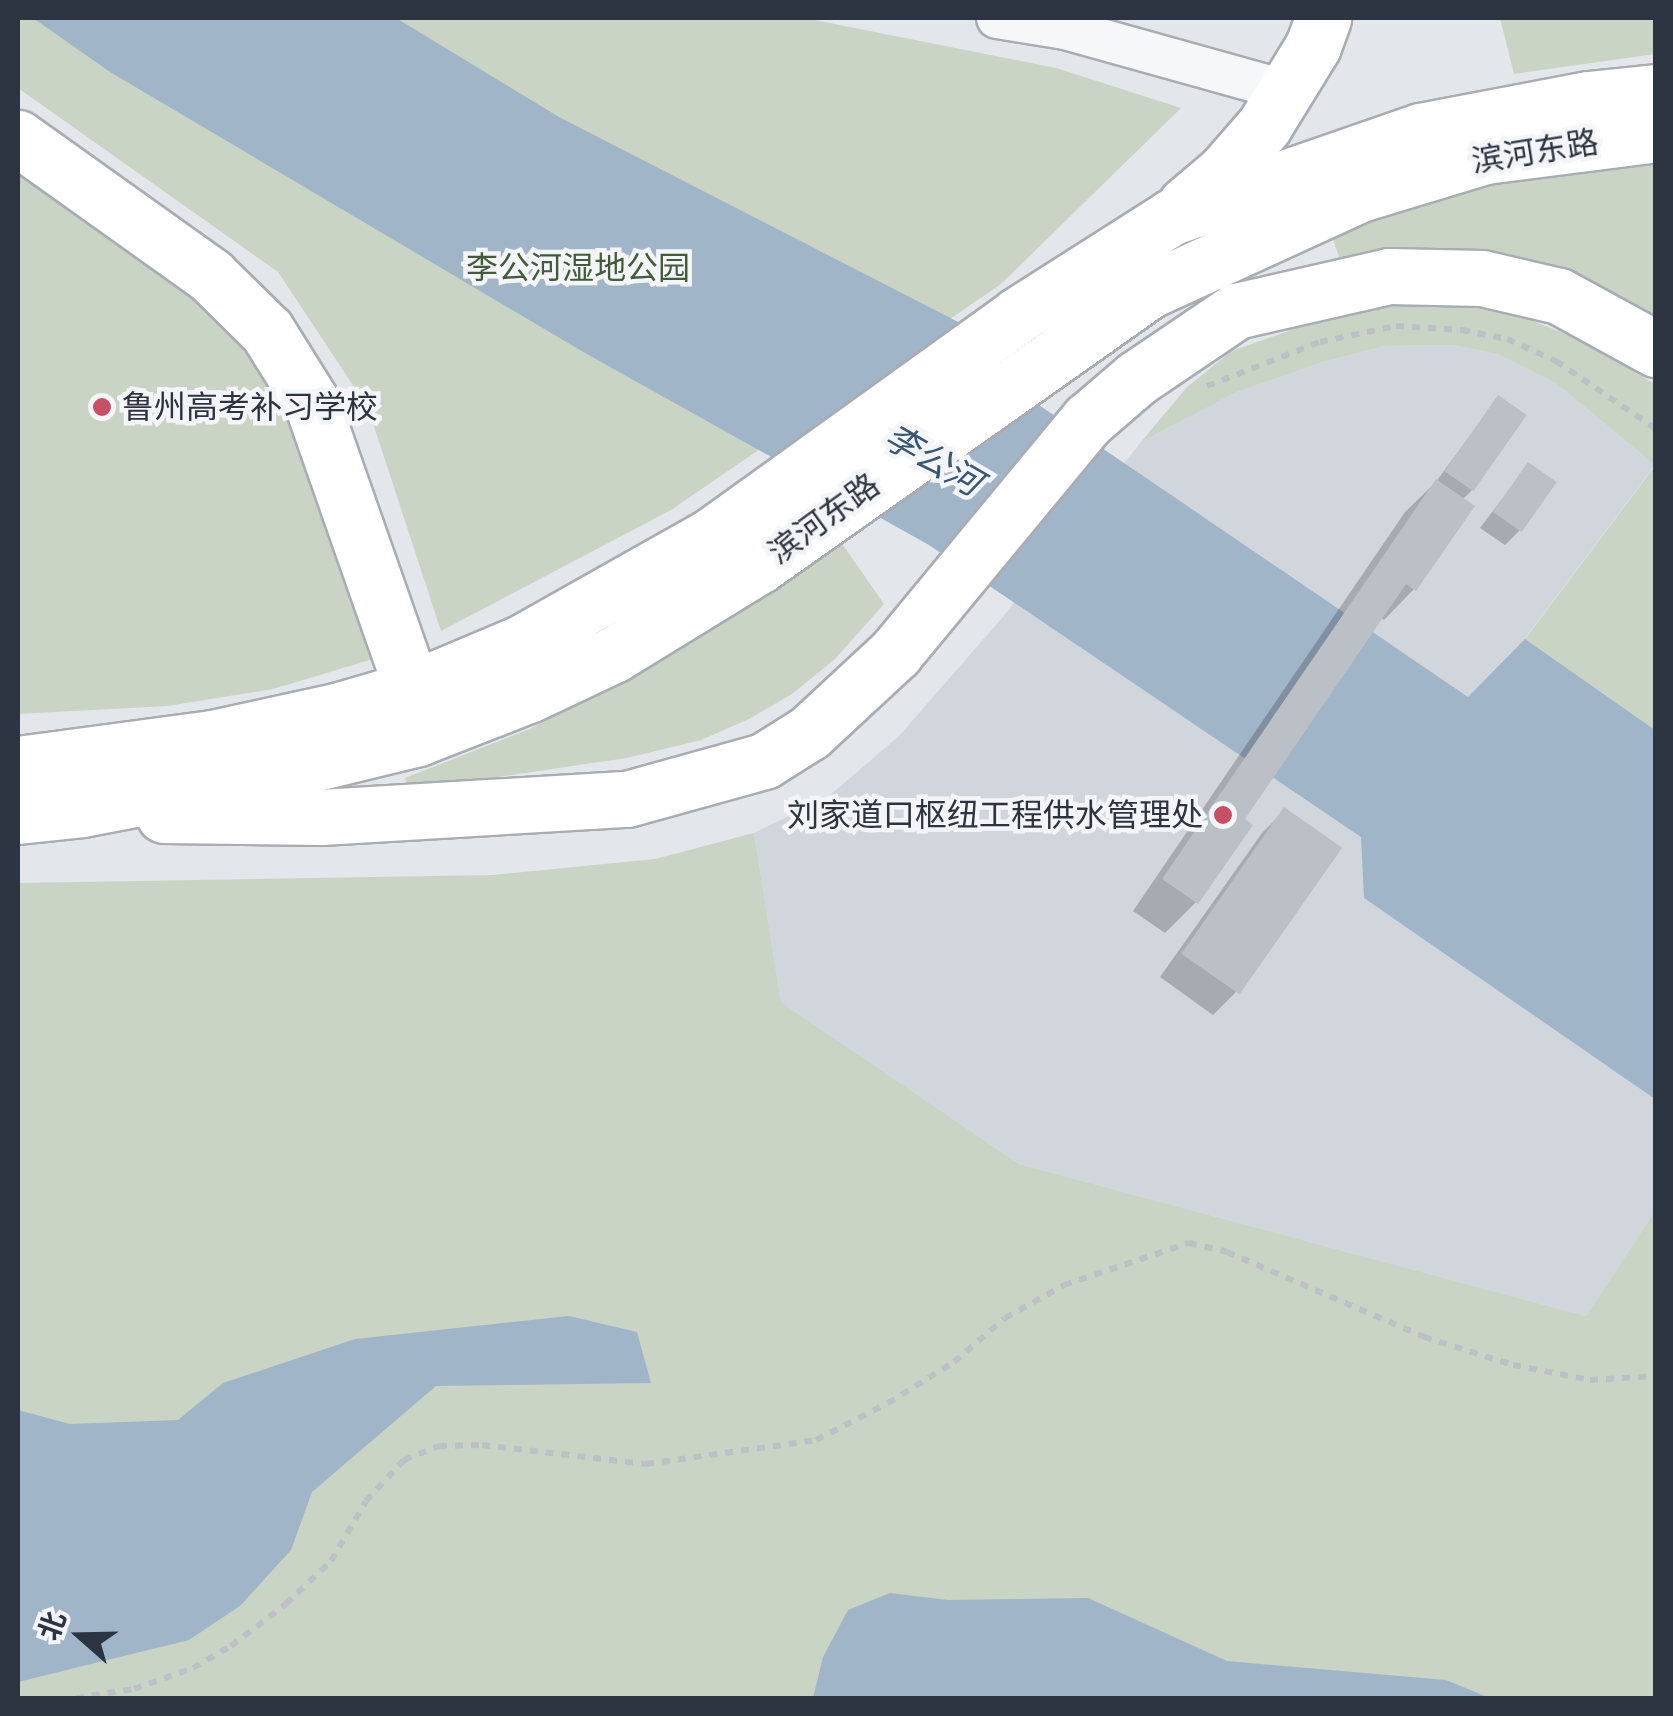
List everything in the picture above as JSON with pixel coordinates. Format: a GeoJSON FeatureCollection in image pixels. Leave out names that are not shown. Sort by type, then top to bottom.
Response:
{"type":"FeatureCollection","features":[{"type":"Feature","properties":{"kind":"main road"},"geometry":{"type":"LineString","coordinates":[[1172,217],[1224,172],[1287,92],[1313,46],[1322,18]]}},
{"type":"Feature","properties":{"kind":"main road","name":"滨河东路"},"geometry":{"type":"LineString","coordinates":[[18,764],[212,738],[340,710],[412,688],[523,642],[712,536],[1018,315],[1172,217],[1420,130],[1588,99],[1656,92]]}},
{"type":"Feature","properties":{"kind":"main road","name":"滨河东路"},"geometry":{"type":"LineString","coordinates":[[18,816],[82,809],[291,769],[418,738],[528,695],[613,654],[760,566],[1150,290],[1360,194],[1485,156],[1656,134]]}},
{"type":"Feature","properties":{"kind":"main road"},"geometry":{"type":"LineString","coordinates":[[18,138],[210,275],[268,331],[312,402],[412,688]]}},
{"type":"Feature","properties":{"kind":"main road"},"geometry":{"type":"LineString","coordinates":[[82,809],[200,818],[320,816],[627,799],[764,761],[810,732],[894,653],[1088,420],[1137,378],[1236,311],[1389,276],[1482,278],[1559,296],[1656,349]]}},
{"type":"Feature","properties":{"kind":"street"},"geometry":{"type":"LineString","coordinates":[[997,18],[1064,29],[1287,92]]}},
{"type":"Feature","properties":{"kind":"path"},"geometry":{"type":"LineString","coordinates":[[1196,390],[1320,342],[1396,326],[1462,330],[1507,339],[1556,362],[1656,430]]}},
{"type":"Feature","properties":{"kind":"path"},"geometry":{"type":"LineString","coordinates":[[76,1698],[134,1689],[193,1668],[231,1646],[286,1604],[331,1561],[366,1501],[404,1460],[439,1446],[482,1444],[646,1464],[816,1440],[888,1403],[954,1362],[1005,1318],[1064,1285],[1189,1243],[1227,1252],[1424,1336],[1513,1365],[1590,1380],[1656,1376]]}},
{"type":"Feature","properties":{"kind":"shaded area","name":"刘家道口枢纽工程供水管理处"},"geometry":{"type":"Polygon","coordinates":[[[1452,345],[1497,354],[1557,384],[1655,465],[1525,638],[1655,730],[1655,1211],[1586,1316],[1019,1164],[781,1002],[754,833],[828,797],[899,736],[1002,618],[1141,442],[1237,392],[1323,362],[1385,346],[1452,345]]]}},
{"type":"Feature","properties":{"kind":"green space","name":"李公河湿地公园"},"geometry":{"type":"Polygon","coordinates":[[[18,18],[804,18],[1056,68],[1181,108],[1001,284],[671,510],[441,631],[368,408],[278,272],[18,88],[18,18]]]}},
{"type":"Feature","properties":{"kind":"green space"},"geometry":{"type":"Polygon","coordinates":[[[1500,18],[1655,18],[1655,54],[1514,74],[1500,18]]]}},
{"type":"Feature","properties":{"kind":"green space"},"geometry":{"type":"Polygon","coordinates":[[[1655,155],[1655,319],[1571,272],[1340,260],[1332,236],[1390,207],[1465,184],[1655,155]]]}},
{"type":"Feature","properties":{"kind":"green space"},"geometry":{"type":"Polygon","coordinates":[[[18,166],[164,272],[241,340],[295,434],[380,657],[273,689],[167,706],[18,714],[18,166]]]}},
{"type":"Feature","properties":{"kind":"green space"},"geometry":{"type":"Polygon","coordinates":[[[1453,303],[1528,319],[1578,339],[1655,384],[1655,465],[1557,384],[1497,354],[1452,345],[1385,346],[1323,362],[1237,392],[1141,442],[1187,387],[1232,351],[1305,325],[1378,306],[1453,303]]]}},
{"type":"Feature","properties":{"kind":"green space"},"geometry":{"type":"Polygon","coordinates":[[[1655,466],[1655,730],[1525,639],[1655,466]]]}},
{"type":"Feature","properties":{"kind":"green space"},"geometry":{"type":"Polygon","coordinates":[[[838,538],[884,604],[835,659],[792,694],[701,740],[627,758],[409,790],[405,778],[530,729],[689,643],[838,538]]]}},
{"type":"Feature","properties":{"kind":"green space"},"geometry":{"type":"Polygon","coordinates":[[[754,833],[781,1002],[1019,1164],[1586,1316],[1655,1211],[1655,1698],[18,1698],[18,883],[493,875],[655,859],[754,833]]]}},
{"type":"Feature","properties":{"kind":"water","name":"李公河"},"geometry":{"type":"Polygon","coordinates":[[[33,18],[396,18],[559,117],[968,327],[1030,399],[1468,697],[1525,639],[1655,730],[1655,1099],[1364,898],[1361,837],[929,545],[585,353],[110,72],[33,18]]]}},
{"type":"Feature","properties":{"kind":"water"},"geometry":{"type":"Polygon","coordinates":[[[569,1316],[637,1332],[651,1383],[436,1386],[312,1492],[291,1550],[240,1606],[189,1640],[18,1682],[18,1410],[70,1424],[178,1420],[223,1383],[355,1339],[569,1316]]]}},
{"type":"Feature","properties":{"kind":"water"},"geometry":{"type":"Polygon","coordinates":[[[890,1593],[948,1600],[1088,1598],[1227,1661],[1446,1680],[1490,1698],[813,1698],[823,1657],[848,1610],[890,1593]]]}},
{"type":"Feature","properties":{"kind":"building"},"geometry":{"type":"Polygon","coordinates":[[[1498,395],[1527,415],[1473,491],[1445,471],[1498,395]]]}},
{"type":"Feature","properties":{"kind":"building"},"geometry":{"type":"Polygon","coordinates":[[[1528,462],[1557,482],[1522,532],[1493,512],[1528,462]]]}},
{"type":"Feature","properties":{"kind":"building"},"geometry":{"type":"Polygon","coordinates":[[[1436,479],[1475,506],[1416,591],[1406,584],[1245,819],[1253,825],[1198,904],[1162,879],[1436,479]]]}},
{"type":"Feature","properties":{"kind":"building"},"geometry":{"type":"Polygon","coordinates":[[[1284,807],[1342,848],[1239,994],[1181,954],[1284,807]]]}},
{"type":"Feature","properties":{"kind":"place","name":"鲁州高考补习学校"},"geometry":{"type":"Point","coordinates":[102,407]}},
{"type":"Feature","properties":{"kind":"place","name":"刘家道口枢纽工程供水管理处"},"geometry":{"type":"Point","coordinates":[1223,815]}}]}
